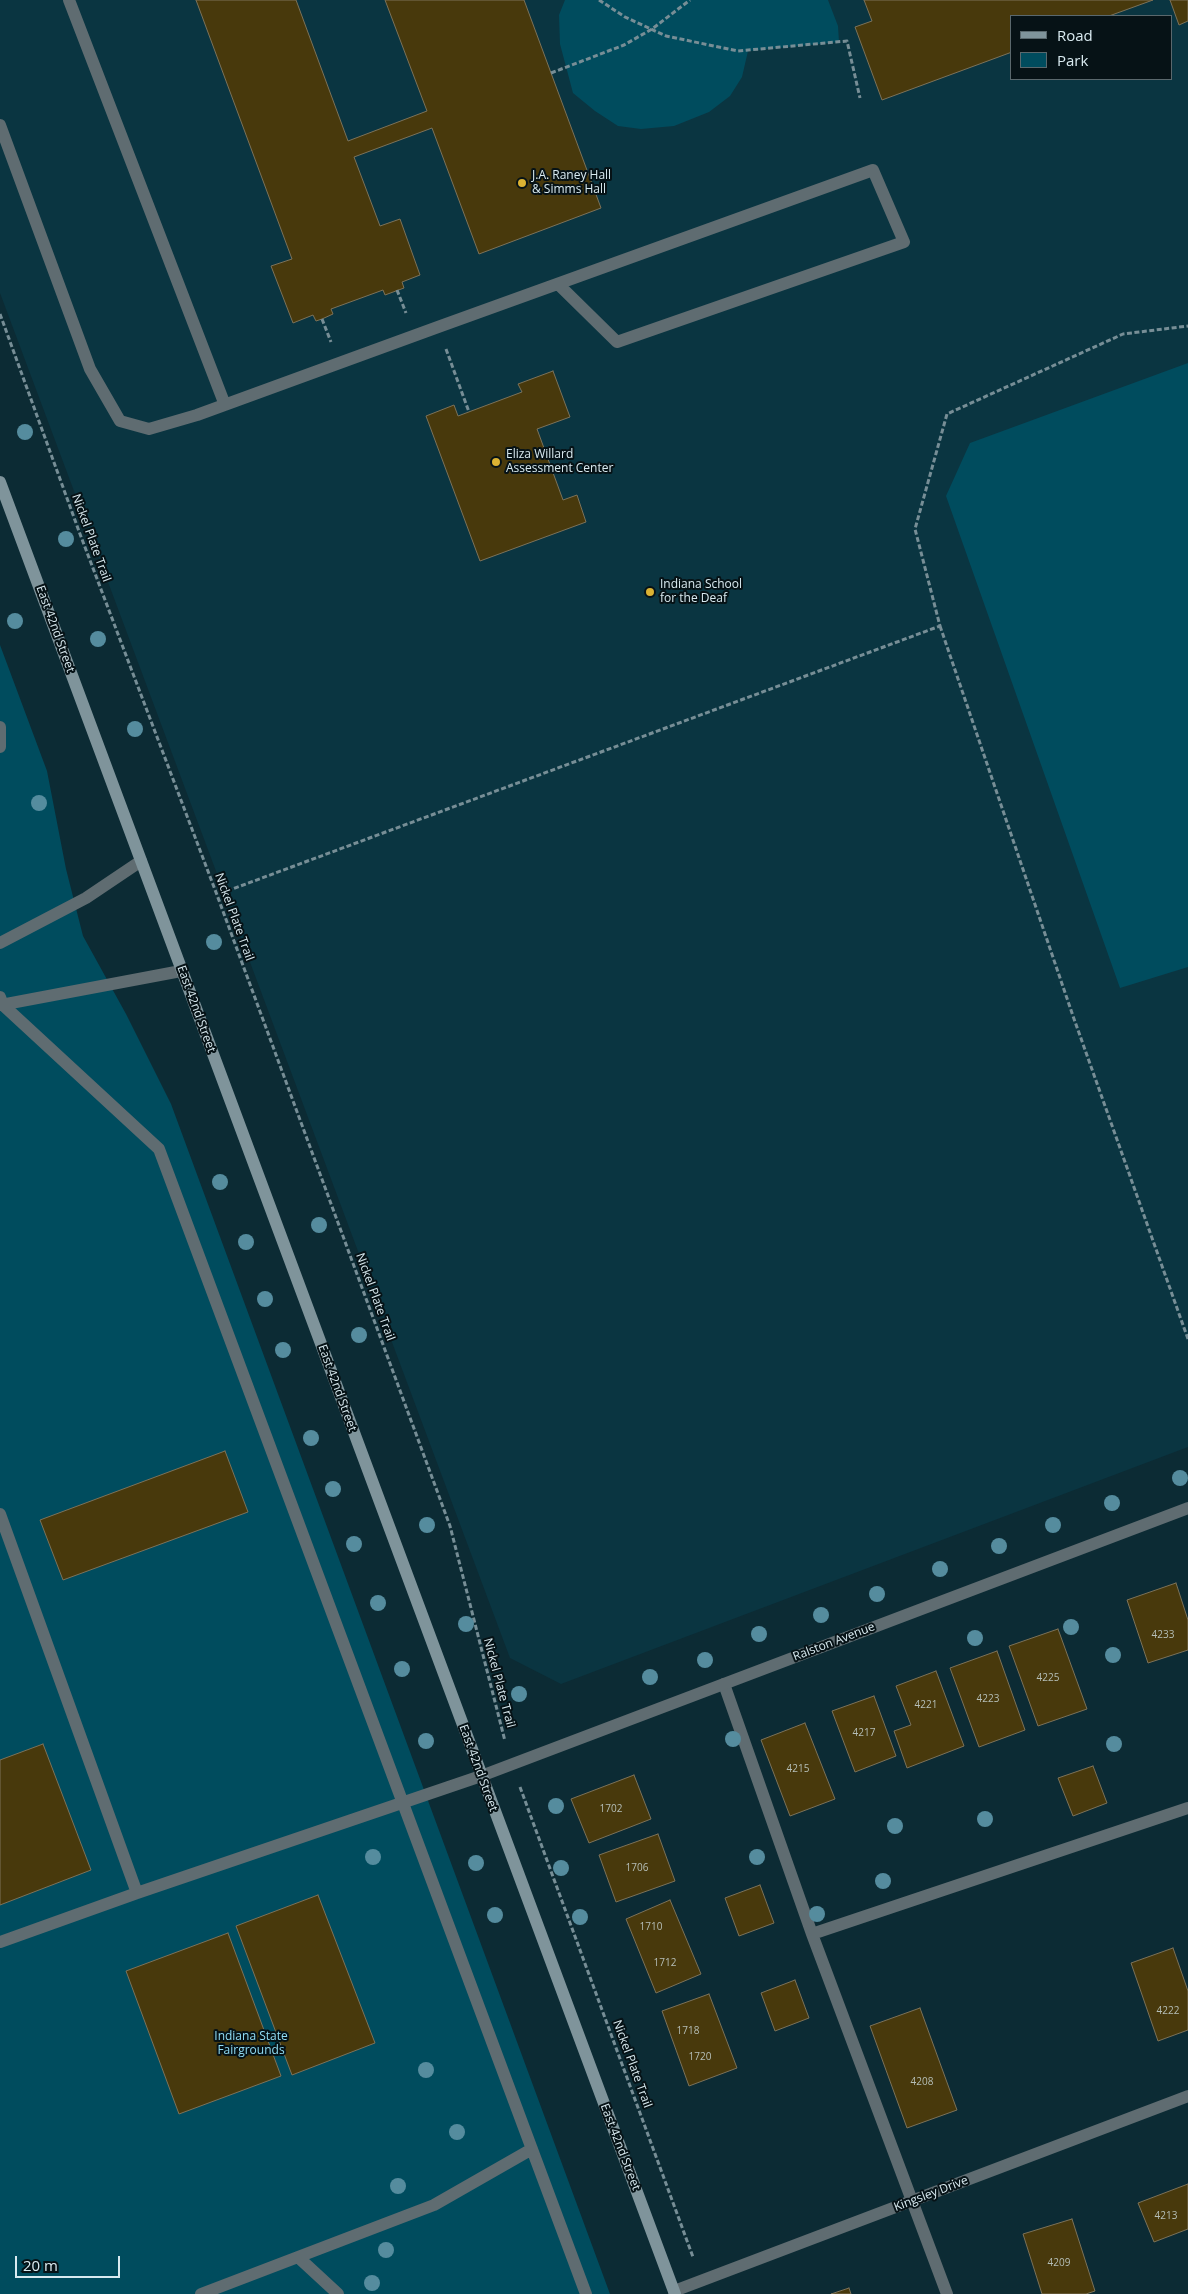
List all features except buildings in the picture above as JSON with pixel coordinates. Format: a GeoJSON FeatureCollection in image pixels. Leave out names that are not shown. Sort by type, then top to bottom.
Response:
{"type":"FeatureCollection","features":[{"type":"Feature","properties":{"kind":"street"},"geometry":{"type":"LineString","coordinates":[[69,0],[225,405]]}},
{"type":"Feature","properties":{"kind":"street"},"geometry":{"type":"LineString","coordinates":[[0,125],[90,368],[120,421],[149,429],[225,405],[438,327],[873,170],[904,242],[617,342],[558,284]]}},
{"type":"Feature","properties":{"kind":"street","name":"East 42nd Street"},"geometry":{"type":"LineString","coordinates":[[0,482],[674,2293]]}},
{"type":"Feature","properties":{"kind":"street"},"geometry":{"type":"LineString","coordinates":[[0,727],[0,747]]}},
{"type":"Feature","properties":{"kind":"street"},"geometry":{"type":"LineString","coordinates":[[0,943],[86,898],[141,861]]}},
{"type":"Feature","properties":{"kind":"street"},"geometry":{"type":"LineString","coordinates":[[1,1002],[181,971]]}},
{"type":"Feature","properties":{"kind":"street"},"geometry":{"type":"LineString","coordinates":[[1,1002],[158,1149],[404,1802],[586,2294]]}},
{"type":"Feature","properties":{"kind":"street","name":"Ralston Avenue"},"geometry":{"type":"LineString","coordinates":[[0,1942],[137,1893],[512,1765],[1188,1508]]}},
{"type":"Feature","properties":{"kind":"street"},"geometry":{"type":"LineString","coordinates":[[0,1514],[137,1893]]}},
{"type":"Feature","properties":{"kind":"street"},"geometry":{"type":"LineString","coordinates":[[724,1684],[812,1934],[947,2294]]}},
{"type":"Feature","properties":{"kind":"street"},"geometry":{"type":"LineString","coordinates":[[812,1934],[1188,1808]]}},
{"type":"Feature","properties":{"kind":"street","name":"Kingsley Drive"},"geometry":{"type":"LineString","coordinates":[[674,2293],[1188,2096]]}},
{"type":"Feature","properties":{"kind":"street"},"geometry":{"type":"LineString","coordinates":[[201,2294],[434,2205],[532,2149]]}},
{"type":"Feature","properties":{"kind":"street"},"geometry":{"type":"LineString","coordinates":[[298,2257],[338,2294]]}},
{"type":"Feature","properties":{"kind":"path"},"geometry":{"type":"LineString","coordinates":[[599,0],[625,17],[666,36],[738,51],[774,50],[846,41],[860,98]]}},
{"type":"Feature","properties":{"kind":"path"},"geometry":{"type":"LineString","coordinates":[[551,73],[624,46],[652,29],[690,0]]}},
{"type":"Feature","properties":{"kind":"path","name":"Nickel Plate Trail"},"geometry":{"type":"LineString","coordinates":[[0,314],[80,534],[220,904],[450,1526],[512,1765],[702,2281]]}},
{"type":"Feature","properties":{"kind":"path"},"geometry":{"type":"LineString","coordinates":[[1188,326],[1123,334],[947,414],[915,529],[940,626],[1073,1016],[1188,1339]]}},
{"type":"Feature","properties":{"kind":"path"},"geometry":{"type":"LineString","coordinates":[[438,327],[469,412]]}},
{"type":"Feature","properties":{"kind":"path"},"geometry":{"type":"LineString","coordinates":[[227,891],[940,626]]}},
{"type":"Feature","properties":{"kind":"shaded area","name":"Indiana School for the Deaf"},"geometry":{"type":"Polygon","coordinates":[[[0,0],[1188,0],[1188,1447],[561,1684],[510,1658],[0,293],[0,0]]]}},
{"type":"Feature","properties":{"kind":"green space"},"geometry":{"type":"Polygon","coordinates":[[[565,0],[828,0],[838,26],[839,42],[748,51],[742,77],[730,96],[709,112],[674,126],[641,129],[618,126],[595,111],[573,93],[560,44],[559,15],[565,0]]]}},
{"type":"Feature","properties":{"kind":"green space"},"geometry":{"type":"Polygon","coordinates":[[[1188,363],[1188,967],[1120,988],[946,496],[970,443],[1188,363]]]}},
{"type":"Feature","properties":{"kind":"green space","name":"Indiana State Fairgrounds"},"geometry":{"type":"Polygon","coordinates":[[[0,645],[47,771],[66,869],[83,936],[126,1014],[171,1104],[610,2294],[0,2294],[0,645]]]}},
{"type":"Feature","properties":{"kind":"place","name":"J.A. Raney Hall & Simms Hall"},"geometry":{"type":"Point","coordinates":[522,183]}},
{"type":"Feature","properties":{"kind":"place","name":"Eliza Willard Assessment Center"},"geometry":{"type":"Point","coordinates":[496,462]}},
{"type":"Feature","properties":{"kind":"place","name":"Indiana School for the Deaf"},"geometry":{"type":"Point","coordinates":[650,592]}}]}
